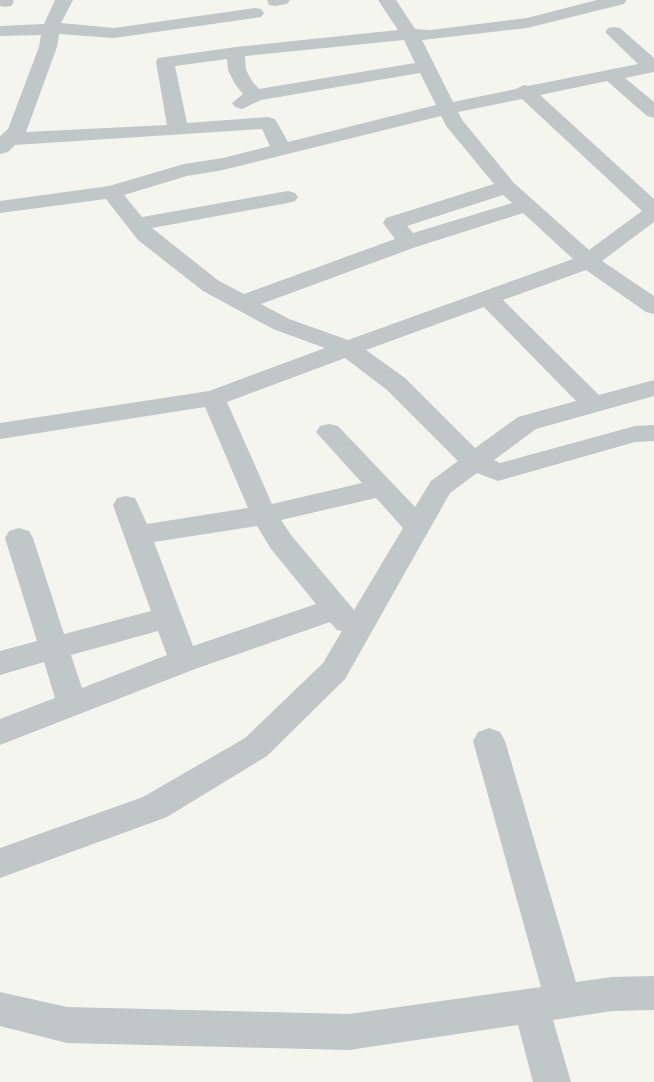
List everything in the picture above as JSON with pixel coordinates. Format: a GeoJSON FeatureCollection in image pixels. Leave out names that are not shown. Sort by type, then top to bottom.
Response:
{"type":"FeatureCollection","features":[{"type":"Feature","properties":{"kind":"street"},"geometry":{"type":"LineString","coordinates":[[4,144],[17,132],[48,47],[51,29],[64,0]]}},
{"type":"Feature","properties":{"kind":"street"},"geometry":{"type":"LineString","coordinates":[[387,0],[410,34],[445,109],[454,123],[507,187],[588,260],[654,307]]}},
{"type":"Feature","properties":{"kind":"street"},"geometry":{"type":"LineString","coordinates":[[557,0],[574,11]]}},
{"type":"Feature","properties":{"kind":"street"},"geometry":{"type":"LineString","coordinates":[[178,130],[165,62],[236,52],[410,34],[430,35],[527,23],[618,0]]}},
{"type":"Feature","properties":{"kind":"street"},"geometry":{"type":"LineString","coordinates":[[0,31],[51,29],[114,33],[255,13]]}},
{"type":"Feature","properties":{"kind":"street"},"geometry":{"type":"LineString","coordinates":[[614,32],[653,66]]}},
{"type":"Feature","properties":{"kind":"street"},"geometry":{"type":"LineString","coordinates":[[236,52],[237,70],[244,84],[248,99],[425,67]]}},
{"type":"Feature","properties":{"kind":"street"},"geometry":{"type":"LineString","coordinates":[[0,207],[111,192],[184,170],[223,164],[445,109],[524,91],[653,66]]}},
{"type":"Feature","properties":{"kind":"street"},"geometry":{"type":"LineString","coordinates":[[612,75],[654,112]]}},
{"type":"Feature","properties":{"kind":"street"},"geometry":{"type":"LineString","coordinates":[[0,431],[213,398],[588,260],[654,211],[524,91]]}},
{"type":"Feature","properties":{"kind":"street"},"geometry":{"type":"LineString","coordinates":[[4,144],[268,123],[282,149]]}},
{"type":"Feature","properties":{"kind":"street"},"geometry":{"type":"LineString","coordinates":[[408,242],[394,223],[507,187]]}},
{"type":"Feature","properties":{"kind":"street"},"geometry":{"type":"LineString","coordinates":[[111,192],[146,235],[210,286],[281,324],[347,348],[396,384],[474,462],[498,472],[635,434],[654,433]]}},
{"type":"Feature","properties":{"kind":"street"},"geometry":{"type":"LineString","coordinates":[[137,224],[288,197]]}},
{"type":"Feature","properties":{"kind":"street"},"geometry":{"type":"LineString","coordinates":[[242,303],[408,242],[526,205]]}},
{"type":"Feature","properties":{"kind":"street"},"geometry":{"type":"LineString","coordinates":[[488,298],[594,405]]}},
{"type":"Feature","properties":{"kind":"street"},"geometry":{"type":"LineString","coordinates":[[0,863],[155,807],[256,746],[334,671],[440,488],[527,423],[654,388]]}},
{"type":"Feature","properties":{"kind":"street"},"geometry":{"type":"LineString","coordinates":[[213,398],[264,515],[281,542],[356,634]]}},
{"type":"Feature","properties":{"kind":"street"},"geometry":{"type":"LineString","coordinates":[[329,432],[418,527]]}},
{"type":"Feature","properties":{"kind":"street"},"geometry":{"type":"LineString","coordinates":[[138,535],[264,515],[380,488]]}},
{"type":"Feature","properties":{"kind":"street"},"geometry":{"type":"LineString","coordinates":[[126,505],[184,661]]}},
{"type":"Feature","properties":{"kind":"street"},"geometry":{"type":"LineString","coordinates":[[19,538],[72,704]]}},
{"type":"Feature","properties":{"kind":"street"},"geometry":{"type":"LineString","coordinates":[[0,732],[184,661],[336,609]]}},
{"type":"Feature","properties":{"kind":"street"},"geometry":{"type":"LineString","coordinates":[[0,663],[168,617]]}},
{"type":"Feature","properties":{"kind":"street"},"geometry":{"type":"LineString","coordinates":[[489,742],[547,1003],[552,1082]]}},
{"type":"Feature","properties":{"kind":"street"},"geometry":{"type":"LineString","coordinates":[[0,1009],[67,1025],[349,1032],[612,994],[654,993]]}}]}
